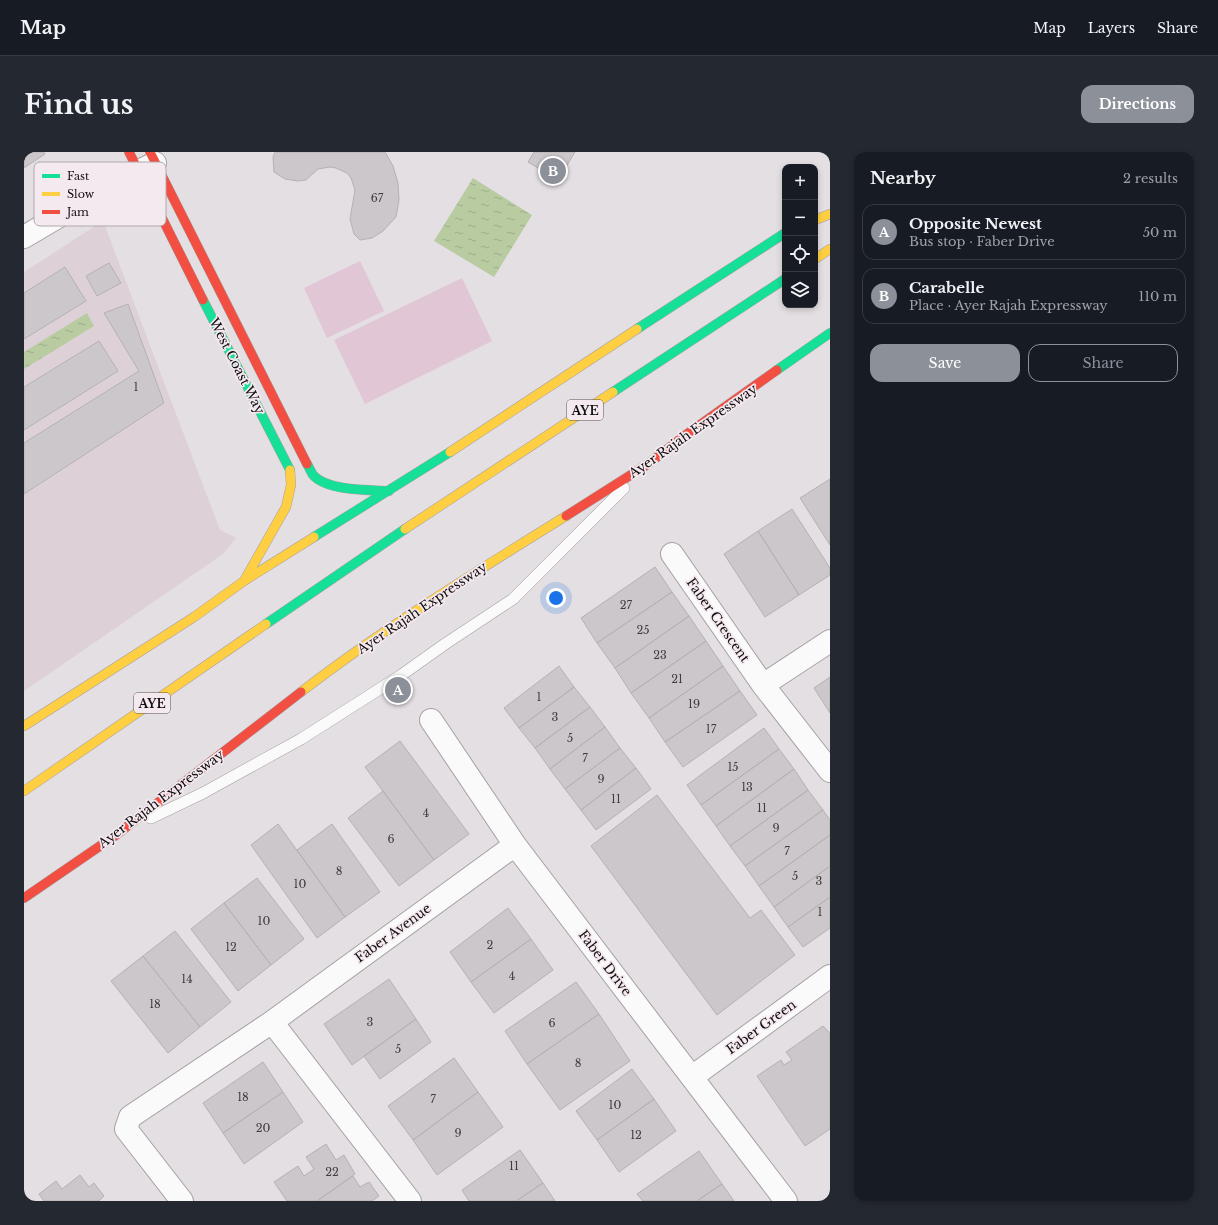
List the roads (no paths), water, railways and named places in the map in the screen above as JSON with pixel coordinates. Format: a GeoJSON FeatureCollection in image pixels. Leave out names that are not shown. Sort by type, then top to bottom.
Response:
{"type":"FeatureCollection","features":[{"type":"Feature","properties":{"kind":"main road","name":"West Coast Way"},"geometry":{"type":"LineString","coordinates":[[129,152],[148,162]]}},
{"type":"Feature","properties":{"kind":"main road","name":"West Coast Way"},"geometry":{"type":"LineString","coordinates":[[166,194],[210,272],[313,475],[319,480],[346,488],[389,491]]}},
{"type":"Feature","properties":{"kind":"main road","name":"West Coast Way"},"geometry":{"type":"LineString","coordinates":[[166,209],[194,281],[290,471],[292,481],[286,507],[244,581]]}},
{"type":"Feature","properties":{"kind":"main road"},"geometry":{"type":"LineString","coordinates":[[818,219],[830,214]]}},
{"type":"Feature","properties":{"kind":"main road"},"geometry":{"type":"LineString","coordinates":[[24,726],[194,617],[244,581],[389,491],[782,235]]}},
{"type":"Feature","properties":{"kind":"main road"},"geometry":{"type":"LineString","coordinates":[[818,257],[830,249]]}},
{"type":"Feature","properties":{"kind":"main road","name":"AYE"},"geometry":{"type":"LineString","coordinates":[[24,791],[386,542],[782,280]]}},
{"type":"Feature","properties":{"kind":"main road","name":"Ayer Rajah Expressway"},"geometry":{"type":"LineString","coordinates":[[24,898],[116,835],[327,672],[440,595],[648,464],[687,434],[830,333]]}},
{"type":"Feature","properties":{"kind":"street"},"geometry":{"type":"LineString","coordinates":[[24,237],[43,226]]}},
{"type":"Feature","properties":{"kind":"street","name":"Faber Crescent"},"geometry":{"type":"LineString","coordinates":[[672,554],[763,685],[830,771]]}},
{"type":"Feature","properties":{"kind":"street"},"geometry":{"type":"LineString","coordinates":[[763,685],[830,641]]}},
{"type":"Feature","properties":{"kind":"street","name":"Faber Drive"},"geometry":{"type":"LineString","coordinates":[[431,720],[515,845],[786,1201]]}},
{"type":"Feature","properties":{"kind":"street","name":"Faber Avenue"},"geometry":{"type":"LineString","coordinates":[[182,1201],[126,1129],[130,1117],[272,1022],[515,845]]}},
{"type":"Feature","properties":{"kind":"street","name":"Faber Green"},"geometry":{"type":"LineString","coordinates":[[692,1077],[830,976]]}},
{"type":"Feature","properties":{"kind":"street"},"geometry":{"type":"LineString","coordinates":[[272,1022],[410,1201]]}},
{"type":"Feature","properties":{"kind":"lane"},"geometry":{"type":"LineString","coordinates":[[194,281],[210,272]]}},
{"type":"Feature","properties":{"kind":"lane"},"geometry":{"type":"LineString","coordinates":[[116,835],[204,794],[301,738],[400,676],[513,599],[648,464]]}},
{"type":"Feature","properties":{"kind":"water"},"geometry":{"type":"Polygon","coordinates":[[[473,178],[532,215],[494,277],[434,241],[473,178]]]}},
{"type":"Feature","properties":{"kind":"water"},"geometry":{"type":"Polygon","coordinates":[[[87,313],[94,326],[24,369],[24,352],[87,313]]]}},
{"type":"Feature","properties":{"kind":"place","name":"Carabelle"},"geometry":{"type":"Point","coordinates":[553,171]}},
{"type":"Feature","properties":{"kind":"place","name":"Opposite Newest"},"geometry":{"type":"Point","coordinates":[398,690]}}]}
